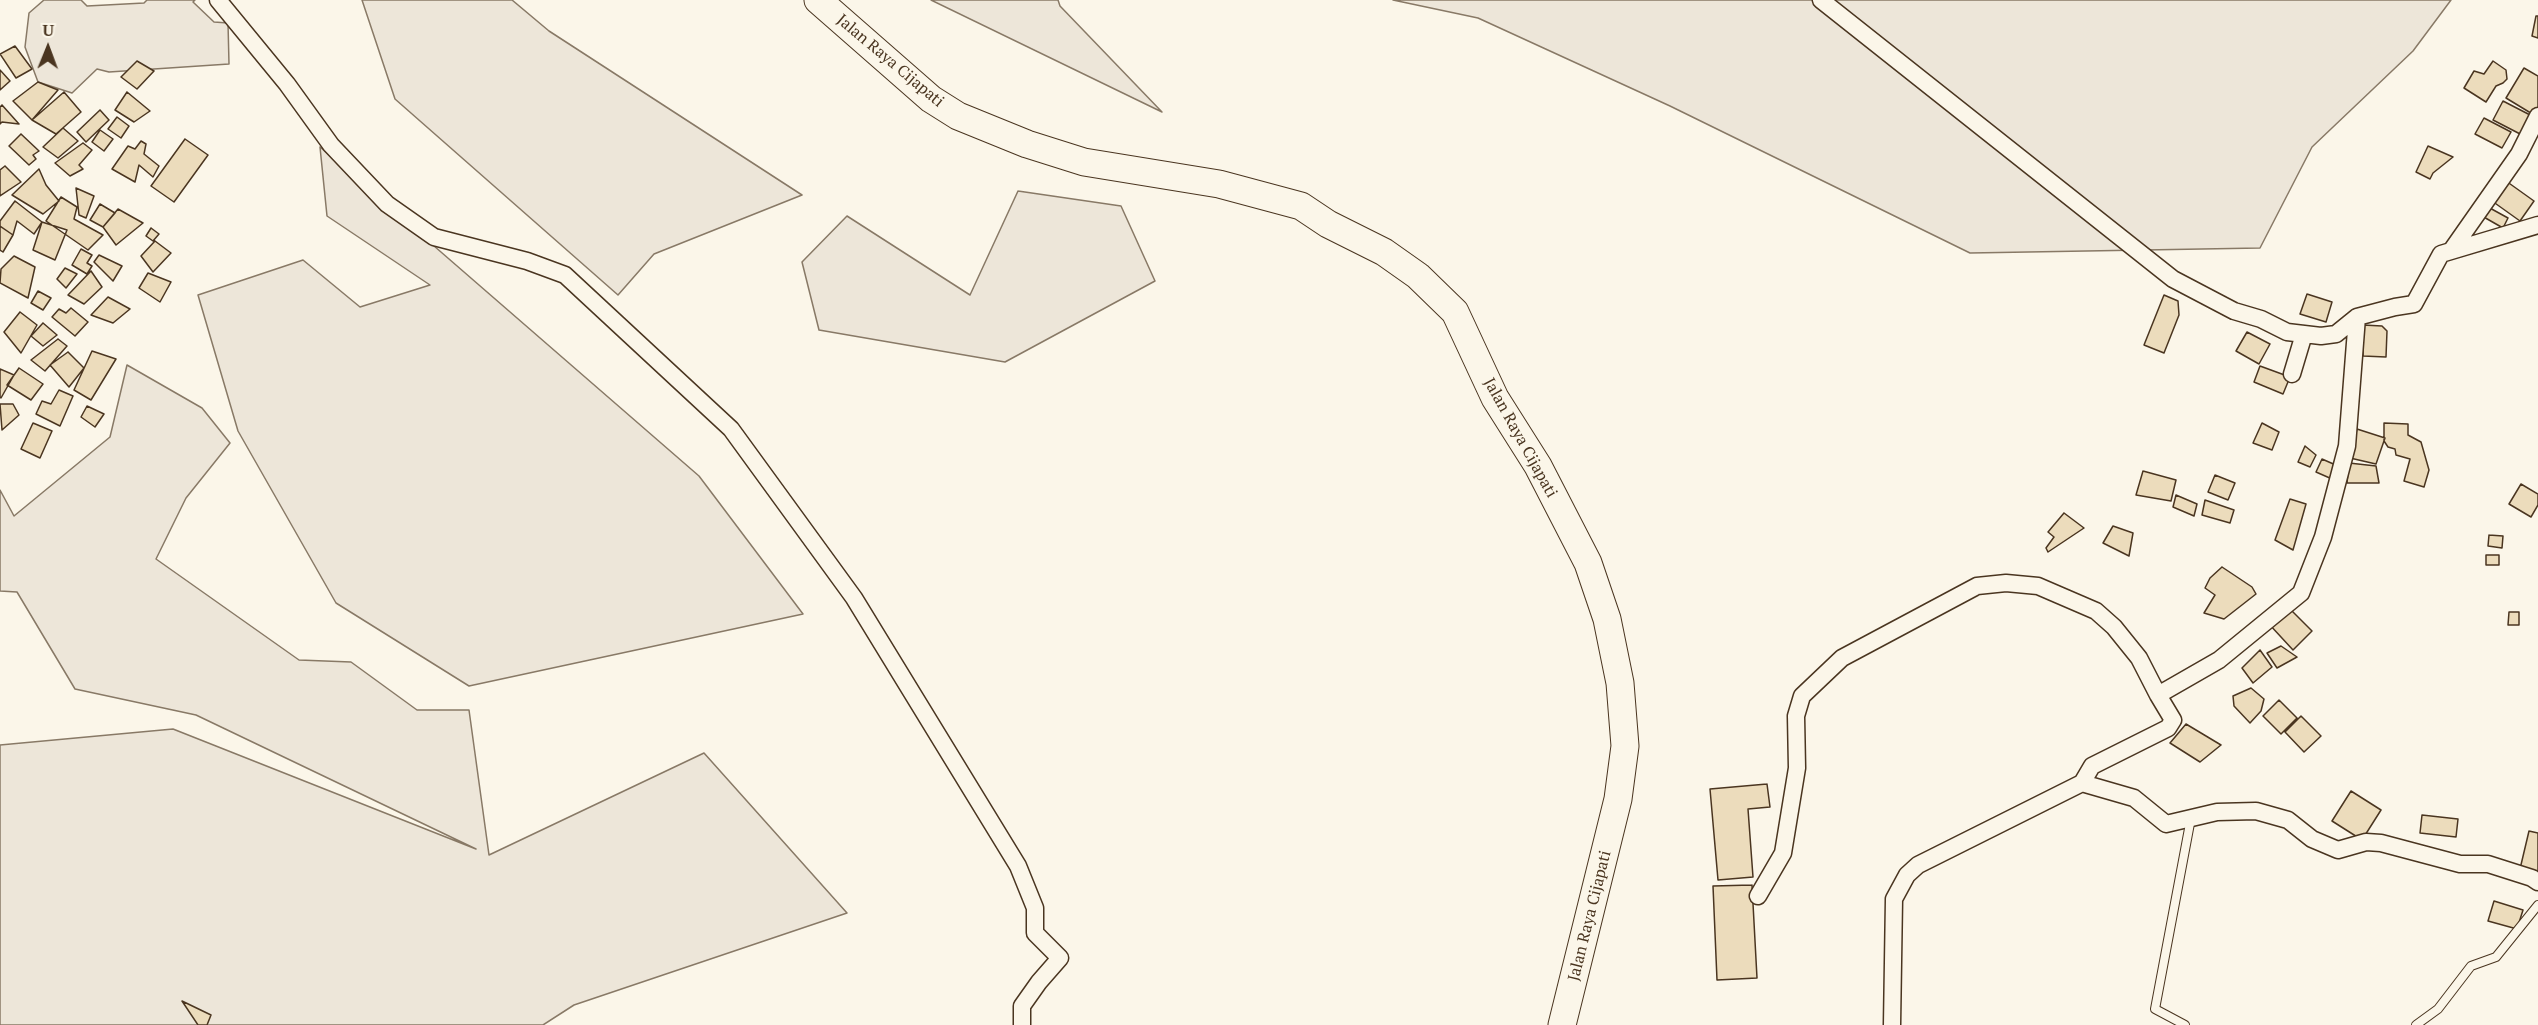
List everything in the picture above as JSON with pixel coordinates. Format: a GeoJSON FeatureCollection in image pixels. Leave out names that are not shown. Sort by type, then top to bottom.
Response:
{"type":"FeatureCollection","features":[{"type":"Feature","properties":{"kind":"main road","name":"Jalan Raya Cijapati"},"geometry":{"type":"LineString","coordinates":[[818,0],[931,99],[958,116],[1027,144],[1084,162],[1219,184],[1301,206],[1328,224],[1384,252],[1418,276],[1455,312],[1495,398],[1538,466],[1588,563],[1607,618],[1620,684],[1625,746],[1618,799],[1562,1025]]}},
{"type":"Feature","properties":{"kind":"street"},"geometry":{"type":"LineString","coordinates":[[218,0],[287,84],[331,145],[387,204],[434,237],[527,261],[565,275],[731,429],[854,598],[1018,866],[1035,908],[1035,933],[1060,958],[1022,1006],[1022,1025]]}},
{"type":"Feature","properties":{"kind":"street"},"geometry":{"type":"LineString","coordinates":[[1821,0],[2173,279],[2234,311],[2261,319],[2287,332],[2321,336],[2336,334],[2357,317],[2414,304],[2441,254],[2538,225]]}},
{"type":"Feature","properties":{"kind":"street"},"geometry":{"type":"LineString","coordinates":[[2451,251],[2519,154],[2538,116]]}},
{"type":"Feature","properties":{"kind":"street"},"geometry":{"type":"LineString","coordinates":[[2158,695],[2219,660],[2295,599],[2304,586],[2323,537],[2347,446],[2357,317]]}},
{"type":"Feature","properties":{"kind":"street"},"geometry":{"type":"LineString","coordinates":[[2292,374],[2304,334]]}},
{"type":"Feature","properties":{"kind":"street"},"geometry":{"type":"LineString","coordinates":[[1758,896],[1783,853],[1797,768],[1796,716],[1802,696],[1842,658],[1977,586],[2006,583],[2037,586],[2096,611],[2114,627],[2139,658],[2158,695],[2171,714],[2173,720],[2171,724],[2092,766],[2082,783],[1918,865],[1907,874],[1894,899],[1892,1025]]}},
{"type":"Feature","properties":{"kind":"street"},"geometry":{"type":"LineString","coordinates":[[2082,783],[2134,798],[2166,824],[2229,810],[2256,811],[2288,820],[2312,839],[2338,850],[2366,842],[2381,843],[2460,864],[2488,864],[2538,882]]}},
{"type":"Feature","properties":{"kind":"lane"},"geometry":{"type":"LineString","coordinates":[[2185,1025],[2155,1009],[2191,818]]}},
{"type":"Feature","properties":{"kind":"lane"},"geometry":{"type":"LineString","coordinates":[[2416,1025],[2438,1009],[2471,966],[2496,957],[2538,905]]}},
{"type":"Feature","properties":{"kind":"shaded area"},"geometry":{"type":"Polygon","coordinates":[[[44,0],[81,0],[87,6],[144,3],[147,0],[195,0],[193,2],[214,22],[228,23],[229,64],[109,72],[97,69],[72,93],[38,82],[25,47],[29,13],[44,0]]]}},
{"type":"Feature","properties":{"kind":"shaded area"},"geometry":{"type":"Polygon","coordinates":[[[362,0],[512,0],[549,31],[802,195],[654,254],[618,295],[395,99],[362,0]]]}},
{"type":"Feature","properties":{"kind":"shaded area"},"geometry":{"type":"Polygon","coordinates":[[[931,0],[1058,0],[1060,6],[1162,112],[931,0]]]}},
{"type":"Feature","properties":{"kind":"shaded area"},"geometry":{"type":"Polygon","coordinates":[[[1393,0],[2451,0],[2413,51],[2312,147],[2260,248],[1970,253],[1670,106],[1478,18],[1393,0]]]}},
{"type":"Feature","properties":{"kind":"shaded area"},"geometry":{"type":"Polygon","coordinates":[[[320,147],[699,476],[803,614],[469,686],[336,603],[238,431],[198,295],[303,260],[360,307],[430,285],[327,216],[320,147]]]}},
{"type":"Feature","properties":{"kind":"shaded area"},"geometry":{"type":"Polygon","coordinates":[[[1018,191],[1121,206],[1155,281],[1005,362],[819,330],[802,262],[847,216],[970,295],[1018,191]]]}},
{"type":"Feature","properties":{"kind":"shaded area"},"geometry":{"type":"Polygon","coordinates":[[[127,365],[202,408],[230,443],[186,498],[156,559],[299,660],[351,662],[417,710],[469,710],[489,855],[704,753],[847,913],[574,1005],[543,1025],[0,1025],[0,745],[173,729],[476,849],[196,715],[75,689],[17,592],[0,591],[0,490],[14,516],[110,437],[127,365]]]}},
{"type":"Feature","properties":{"kind":"building"},"geometry":{"type":"Polygon","coordinates":[[[2536,16],[2538,16],[2538,38],[2532,36],[2536,16]]]}},
{"type":"Feature","properties":{"kind":"building"},"geometry":{"type":"Polygon","coordinates":[[[15,46],[32,69],[16,78],[0,54],[15,46]]]}},
{"type":"Feature","properties":{"kind":"building"},"geometry":{"type":"Polygon","coordinates":[[[137,61],[154,71],[137,89],[121,77],[137,61]]]}},
{"type":"Feature","properties":{"kind":"building"},"geometry":{"type":"Polygon","coordinates":[[[2493,61],[2506,70],[2507,79],[2496,86],[2486,102],[2464,88],[2474,71],[2484,74],[2493,61]]]}},
{"type":"Feature","properties":{"kind":"building"},"geometry":{"type":"Polygon","coordinates":[[[2524,68],[2538,76],[2538,109],[2534,115],[2506,98],[2524,68]]]}},
{"type":"Feature","properties":{"kind":"building"},"geometry":{"type":"Polygon","coordinates":[[[0,70],[10,81],[0,90],[0,70]]]}},
{"type":"Feature","properties":{"kind":"building"},"geometry":{"type":"Polygon","coordinates":[[[38,82],[58,90],[32,120],[13,101],[38,82]]]}},
{"type":"Feature","properties":{"kind":"building"},"geometry":{"type":"Polygon","coordinates":[[[64,92],[81,112],[56,134],[32,120],[64,92]]]}},
{"type":"Feature","properties":{"kind":"building"},"geometry":{"type":"Polygon","coordinates":[[[127,92],[150,111],[134,122],[115,110],[127,92]]]}},
{"type":"Feature","properties":{"kind":"building"},"geometry":{"type":"Polygon","coordinates":[[[2503,101],[2534,117],[2524,136],[2493,120],[2503,101]]]}},
{"type":"Feature","properties":{"kind":"building"},"geometry":{"type":"Polygon","coordinates":[[[2,105],[19,124],[2,122],[0,124],[2,105]]]}},
{"type":"Feature","properties":{"kind":"building"},"geometry":{"type":"Polygon","coordinates":[[[100,110],[109,120],[86,142],[77,132],[100,110]]]}},
{"type":"Feature","properties":{"kind":"building"},"geometry":{"type":"Polygon","coordinates":[[[117,117],[129,126],[121,138],[108,129],[117,117]]]}},
{"type":"Feature","properties":{"kind":"building"},"geometry":{"type":"Polygon","coordinates":[[[2484,118],[2511,132],[2502,148],[2475,134],[2484,118]]]}},
{"type":"Feature","properties":{"kind":"building"},"geometry":{"type":"Polygon","coordinates":[[[63,128],[78,141],[58,158],[43,147],[63,128]]]}},
{"type":"Feature","properties":{"kind":"building"},"geometry":{"type":"Polygon","coordinates":[[[100,130],[113,139],[104,151],[92,142],[100,130]]]}},
{"type":"Feature","properties":{"kind":"building"},"geometry":{"type":"Polygon","coordinates":[[[21,134],[39,151],[33,155],[36,159],[29,165],[9,146],[21,134]]]}},
{"type":"Feature","properties":{"kind":"building"},"geometry":{"type":"Polygon","coordinates":[[[185,139],[208,155],[174,202],[151,186],[185,139]]]}},
{"type":"Feature","properties":{"kind":"building"},"geometry":{"type":"Polygon","coordinates":[[[141,141],[146,144],[144,154],[159,166],[153,177],[139,165],[135,182],[112,169],[128,146],[135,149],[141,141]]]}},
{"type":"Feature","properties":{"kind":"building"},"geometry":{"type":"Polygon","coordinates":[[[83,143],[92,150],[79,165],[83,169],[70,176],[55,163],[83,143]]]}},
{"type":"Feature","properties":{"kind":"building"},"geometry":{"type":"Polygon","coordinates":[[[2428,146],[2453,157],[2433,173],[2430,179],[2416,172],[2428,146]]]}},
{"type":"Feature","properties":{"kind":"building"},"geometry":{"type":"Polygon","coordinates":[[[5,166],[21,182],[0,196],[0,170],[5,166]]]}},
{"type":"Feature","properties":{"kind":"building"},"geometry":{"type":"Polygon","coordinates":[[[39,169],[46,185],[59,201],[43,214],[12,195],[39,169]]]}},
{"type":"Feature","properties":{"kind":"building"},"geometry":{"type":"Polygon","coordinates":[[[2506,181],[2534,201],[2520,221],[2492,201],[2506,181]]]}},
{"type":"Feature","properties":{"kind":"building"},"geometry":{"type":"Polygon","coordinates":[[[76,188],[94,196],[86,218],[79,215],[76,188]]]}},
{"type":"Feature","properties":{"kind":"building"},"geometry":{"type":"Polygon","coordinates":[[[61,197],[77,207],[74,219],[103,235],[88,250],[46,221],[61,197]]]}},
{"type":"Feature","properties":{"kind":"building"},"geometry":{"type":"Polygon","coordinates":[[[15,201],[42,222],[34,234],[17,221],[13,235],[0,226],[0,221],[15,201]]]}},
{"type":"Feature","properties":{"kind":"building"},"geometry":{"type":"Polygon","coordinates":[[[100,204],[115,213],[103,227],[90,220],[100,204]]]}},
{"type":"Feature","properties":{"kind":"building"},"geometry":{"type":"Polygon","coordinates":[[[2488,207],[2508,218],[2503,228],[2482,216],[2488,207]]]}},
{"type":"Feature","properties":{"kind":"building"},"geometry":{"type":"Polygon","coordinates":[[[118,209],[143,223],[116,245],[103,227],[118,209]]]}},
{"type":"Feature","properties":{"kind":"building"},"geometry":{"type":"Polygon","coordinates":[[[42,222],[67,230],[55,260],[33,250],[42,222]]]}},
{"type":"Feature","properties":{"kind":"building"},"geometry":{"type":"Polygon","coordinates":[[[0,226],[13,235],[3,252],[0,250],[0,226]]]}},
{"type":"Feature","properties":{"kind":"building"},"geometry":{"type":"Polygon","coordinates":[[[151,228],[159,234],[153,241],[146,236],[151,228]]]}},
{"type":"Feature","properties":{"kind":"building"},"geometry":{"type":"Polygon","coordinates":[[[155,241],[171,253],[153,272],[141,256],[155,241]]]}},
{"type":"Feature","properties":{"kind":"building"},"geometry":{"type":"Polygon","coordinates":[[[81,249],[92,255],[87,263],[92,266],[87,274],[72,265],[81,249]]]}},
{"type":"Feature","properties":{"kind":"building"},"geometry":{"type":"Polygon","coordinates":[[[99,255],[122,266],[113,281],[94,262],[99,255]]]}},
{"type":"Feature","properties":{"kind":"building"},"geometry":{"type":"Polygon","coordinates":[[[14,256],[35,267],[28,298],[0,283],[1,269],[14,256]]]}},
{"type":"Feature","properties":{"kind":"building"},"geometry":{"type":"Polygon","coordinates":[[[65,268],[77,274],[66,288],[57,279],[65,268]]]}},
{"type":"Feature","properties":{"kind":"building"},"geometry":{"type":"Polygon","coordinates":[[[91,271],[102,287],[84,304],[68,295],[91,271]]]}},
{"type":"Feature","properties":{"kind":"building"},"geometry":{"type":"Polygon","coordinates":[[[148,273],[171,282],[160,302],[139,288],[148,273]]]}},
{"type":"Feature","properties":{"kind":"building"},"geometry":{"type":"Polygon","coordinates":[[[38,291],[51,298],[43,310],[31,303],[38,291]]]}},
{"type":"Feature","properties":{"kind":"building"},"geometry":{"type":"Polygon","coordinates":[[[2307,294],[2332,302],[2326,322],[2300,314],[2307,294]]]}},
{"type":"Feature","properties":{"kind":"building"},"geometry":{"type":"Polygon","coordinates":[[[2164,295],[2178,301],[2179,315],[2164,353],[2144,345],[2164,295]]]}},
{"type":"Feature","properties":{"kind":"building"},"geometry":{"type":"Polygon","coordinates":[[[108,297],[130,309],[113,323],[91,315],[108,297]]]}},
{"type":"Feature","properties":{"kind":"building"},"geometry":{"type":"Polygon","coordinates":[[[71,308],[88,322],[75,336],[52,317],[59,309],[66,313],[71,308]]]}},
{"type":"Feature","properties":{"kind":"building"},"geometry":{"type":"Polygon","coordinates":[[[20,312],[37,325],[21,353],[4,332],[20,312]]]}},
{"type":"Feature","properties":{"kind":"building"},"geometry":{"type":"Polygon","coordinates":[[[43,323],[57,335],[43,346],[31,336],[43,323]]]}},
{"type":"Feature","properties":{"kind":"building"},"geometry":{"type":"Polygon","coordinates":[[[2363,325],[2382,326],[2387,331],[2386,357],[2363,356],[2363,325]]]}},
{"type":"Feature","properties":{"kind":"building"},"geometry":{"type":"Polygon","coordinates":[[[2247,332],[2270,344],[2259,364],[2236,351],[2247,332]]]}},
{"type":"Feature","properties":{"kind":"building"},"geometry":{"type":"Polygon","coordinates":[[[58,339],[67,346],[45,371],[31,360],[58,339]]]}},
{"type":"Feature","properties":{"kind":"building"},"geometry":{"type":"Polygon","coordinates":[[[92,351],[116,359],[91,400],[74,390],[92,351]]]}},
{"type":"Feature","properties":{"kind":"building"},"geometry":{"type":"Polygon","coordinates":[[[68,352],[84,368],[69,387],[50,365],[68,352]]]}},
{"type":"Feature","properties":{"kind":"building"},"geometry":{"type":"Polygon","coordinates":[[[2260,366],[2290,377],[2283,394],[2254,382],[2260,366]]]}},
{"type":"Feature","properties":{"kind":"building"},"geometry":{"type":"Polygon","coordinates":[[[19,368],[43,384],[31,400],[7,385],[19,368]]]}},
{"type":"Feature","properties":{"kind":"building"},"geometry":{"type":"Polygon","coordinates":[[[0,369],[14,375],[1,398],[0,397],[0,369]]]}},
{"type":"Feature","properties":{"kind":"building"},"geometry":{"type":"Polygon","coordinates":[[[59,390],[73,396],[60,426],[36,414],[42,401],[51,404],[59,390]]]}},
{"type":"Feature","properties":{"kind":"building"},"geometry":{"type":"Polygon","coordinates":[[[0,404],[13,404],[19,415],[2,430],[0,404]]]}},
{"type":"Feature","properties":{"kind":"building"},"geometry":{"type":"Polygon","coordinates":[[[87,406],[104,414],[95,427],[81,417],[87,406]]]}},
{"type":"Feature","properties":{"kind":"building"},"geometry":{"type":"Polygon","coordinates":[[[33,423],[52,431],[40,458],[21,449],[33,423]]]}},
{"type":"Feature","properties":{"kind":"building"},"geometry":{"type":"Polygon","coordinates":[[[2262,423],[2279,432],[2272,450],[2253,443],[2262,423]]]}},
{"type":"Feature","properties":{"kind":"building"},"geometry":{"type":"Polygon","coordinates":[[[2384,423],[2408,424],[2408,435],[2421,442],[2429,470],[2424,487],[2404,481],[2410,459],[2396,455],[2395,449],[2388,447],[2384,441],[2384,423]]]}},
{"type":"Feature","properties":{"kind":"building"},"geometry":{"type":"Polygon","coordinates":[[[2357,429],[2385,438],[2376,464],[2350,458],[2357,429]]]}},
{"type":"Feature","properties":{"kind":"building"},"geometry":{"type":"Polygon","coordinates":[[[2305,446],[2316,455],[2310,467],[2298,462],[2305,446]]]}},
{"type":"Feature","properties":{"kind":"building"},"geometry":{"type":"Polygon","coordinates":[[[2322,459],[2338,466],[2332,479],[2316,472],[2322,459]]]}},
{"type":"Feature","properties":{"kind":"building"},"geometry":{"type":"Polygon","coordinates":[[[2349,463],[2376,466],[2379,483],[2347,483],[2349,463]]]}},
{"type":"Feature","properties":{"kind":"building"},"geometry":{"type":"Polygon","coordinates":[[[2143,471],[2176,480],[2171,501],[2136,495],[2143,471]]]}},
{"type":"Feature","properties":{"kind":"building"},"geometry":{"type":"Polygon","coordinates":[[[2215,475],[2235,483],[2228,500],[2208,492],[2215,475]]]}},
{"type":"Feature","properties":{"kind":"building"},"geometry":{"type":"Polygon","coordinates":[[[2521,484],[2538,494],[2538,505],[2531,517],[2509,504],[2521,484]]]}},
{"type":"Feature","properties":{"kind":"building"},"geometry":{"type":"Polygon","coordinates":[[[2176,495],[2197,504],[2194,516],[2173,507],[2176,495]]]}},
{"type":"Feature","properties":{"kind":"building"},"geometry":{"type":"Polygon","coordinates":[[[2290,499],[2306,504],[2293,550],[2275,540],[2290,499]]]}},
{"type":"Feature","properties":{"kind":"building"},"geometry":{"type":"Polygon","coordinates":[[[2205,500],[2234,510],[2230,523],[2202,515],[2205,500]]]}},
{"type":"Feature","properties":{"kind":"building"},"geometry":{"type":"Polygon","coordinates":[[[2064,513],[2084,528],[2048,552],[2046,548],[2054,537],[2048,532],[2064,513]]]}},
{"type":"Feature","properties":{"kind":"building"},"geometry":{"type":"Polygon","coordinates":[[[2113,526],[2133,533],[2129,556],[2103,543],[2113,526]]]}},
{"type":"Feature","properties":{"kind":"building"},"geometry":{"type":"Polygon","coordinates":[[[2489,535],[2503,536],[2502,548],[2488,546],[2489,535]]]}},
{"type":"Feature","properties":{"kind":"building"},"geometry":{"type":"Polygon","coordinates":[[[2486,555],[2499,555],[2499,565],[2486,565],[2486,555]]]}},
{"type":"Feature","properties":{"kind":"building"},"geometry":{"type":"Polygon","coordinates":[[[2222,567],[2252,587],[2256,594],[2224,619],[2204,613],[2215,595],[2205,588],[2210,578],[2222,567]]]}},
{"type":"Feature","properties":{"kind":"building"},"geometry":{"type":"Polygon","coordinates":[[[2288,607],[2312,631],[2293,650],[2269,624],[2288,607]]]}},
{"type":"Feature","properties":{"kind":"building"},"geometry":{"type":"Polygon","coordinates":[[[2509,612],[2519,612],[2519,625],[2508,625],[2509,612]]]}},
{"type":"Feature","properties":{"kind":"building"},"geometry":{"type":"Polygon","coordinates":[[[2281,646],[2297,657],[2277,668],[2267,653],[2281,646]]]}},
{"type":"Feature","properties":{"kind":"building"},"geometry":{"type":"Polygon","coordinates":[[[2260,650],[2272,667],[2253,683],[2242,668],[2260,650]]]}},
{"type":"Feature","properties":{"kind":"building"},"geometry":{"type":"Polygon","coordinates":[[[2251,688],[2264,699],[2261,711],[2250,723],[2234,706],[2233,696],[2251,688]]]}},
{"type":"Feature","properties":{"kind":"building"},"geometry":{"type":"Polygon","coordinates":[[[2279,700],[2297,718],[2281,734],[2263,716],[2279,700]]]}},
{"type":"Feature","properties":{"kind":"building"},"geometry":{"type":"Polygon","coordinates":[[[2301,716],[2321,736],[2304,752],[2285,732],[2301,716]]]}},
{"type":"Feature","properties":{"kind":"building"},"geometry":{"type":"Polygon","coordinates":[[[2186,724],[2221,745],[2200,762],[2170,743],[2186,724]]]}},
{"type":"Feature","properties":{"kind":"building"},"geometry":{"type":"Polygon","coordinates":[[[1767,784],[1770,807],[1748,809],[1753,877],[1718,880],[1710,789],[1767,784]]]}},
{"type":"Feature","properties":{"kind":"building"},"geometry":{"type":"Polygon","coordinates":[[[2351,791],[2381,810],[2362,840],[2332,821],[2351,791]]]}},
{"type":"Feature","properties":{"kind":"building"},"geometry":{"type":"Polygon","coordinates":[[[2422,815],[2458,819],[2456,837],[2420,833],[2422,815]]]}},
{"type":"Feature","properties":{"kind":"building"},"geometry":{"type":"Polygon","coordinates":[[[2529,831],[2538,833],[2538,873],[2520,869],[2529,831]]]}},
{"type":"Feature","properties":{"kind":"building"},"geometry":{"type":"Polygon","coordinates":[[[1752,885],[1757,978],[1717,980],[1713,886],[1752,885]]]}},
{"type":"Feature","properties":{"kind":"building"},"geometry":{"type":"Polygon","coordinates":[[[2494,901],[2523,910],[2517,929],[2488,921],[2494,901]]]}},
{"type":"Feature","properties":{"kind":"building"},"geometry":{"type":"Polygon","coordinates":[[[182,1001],[211,1015],[207,1025],[198,1025],[182,1001]]]}}]}
